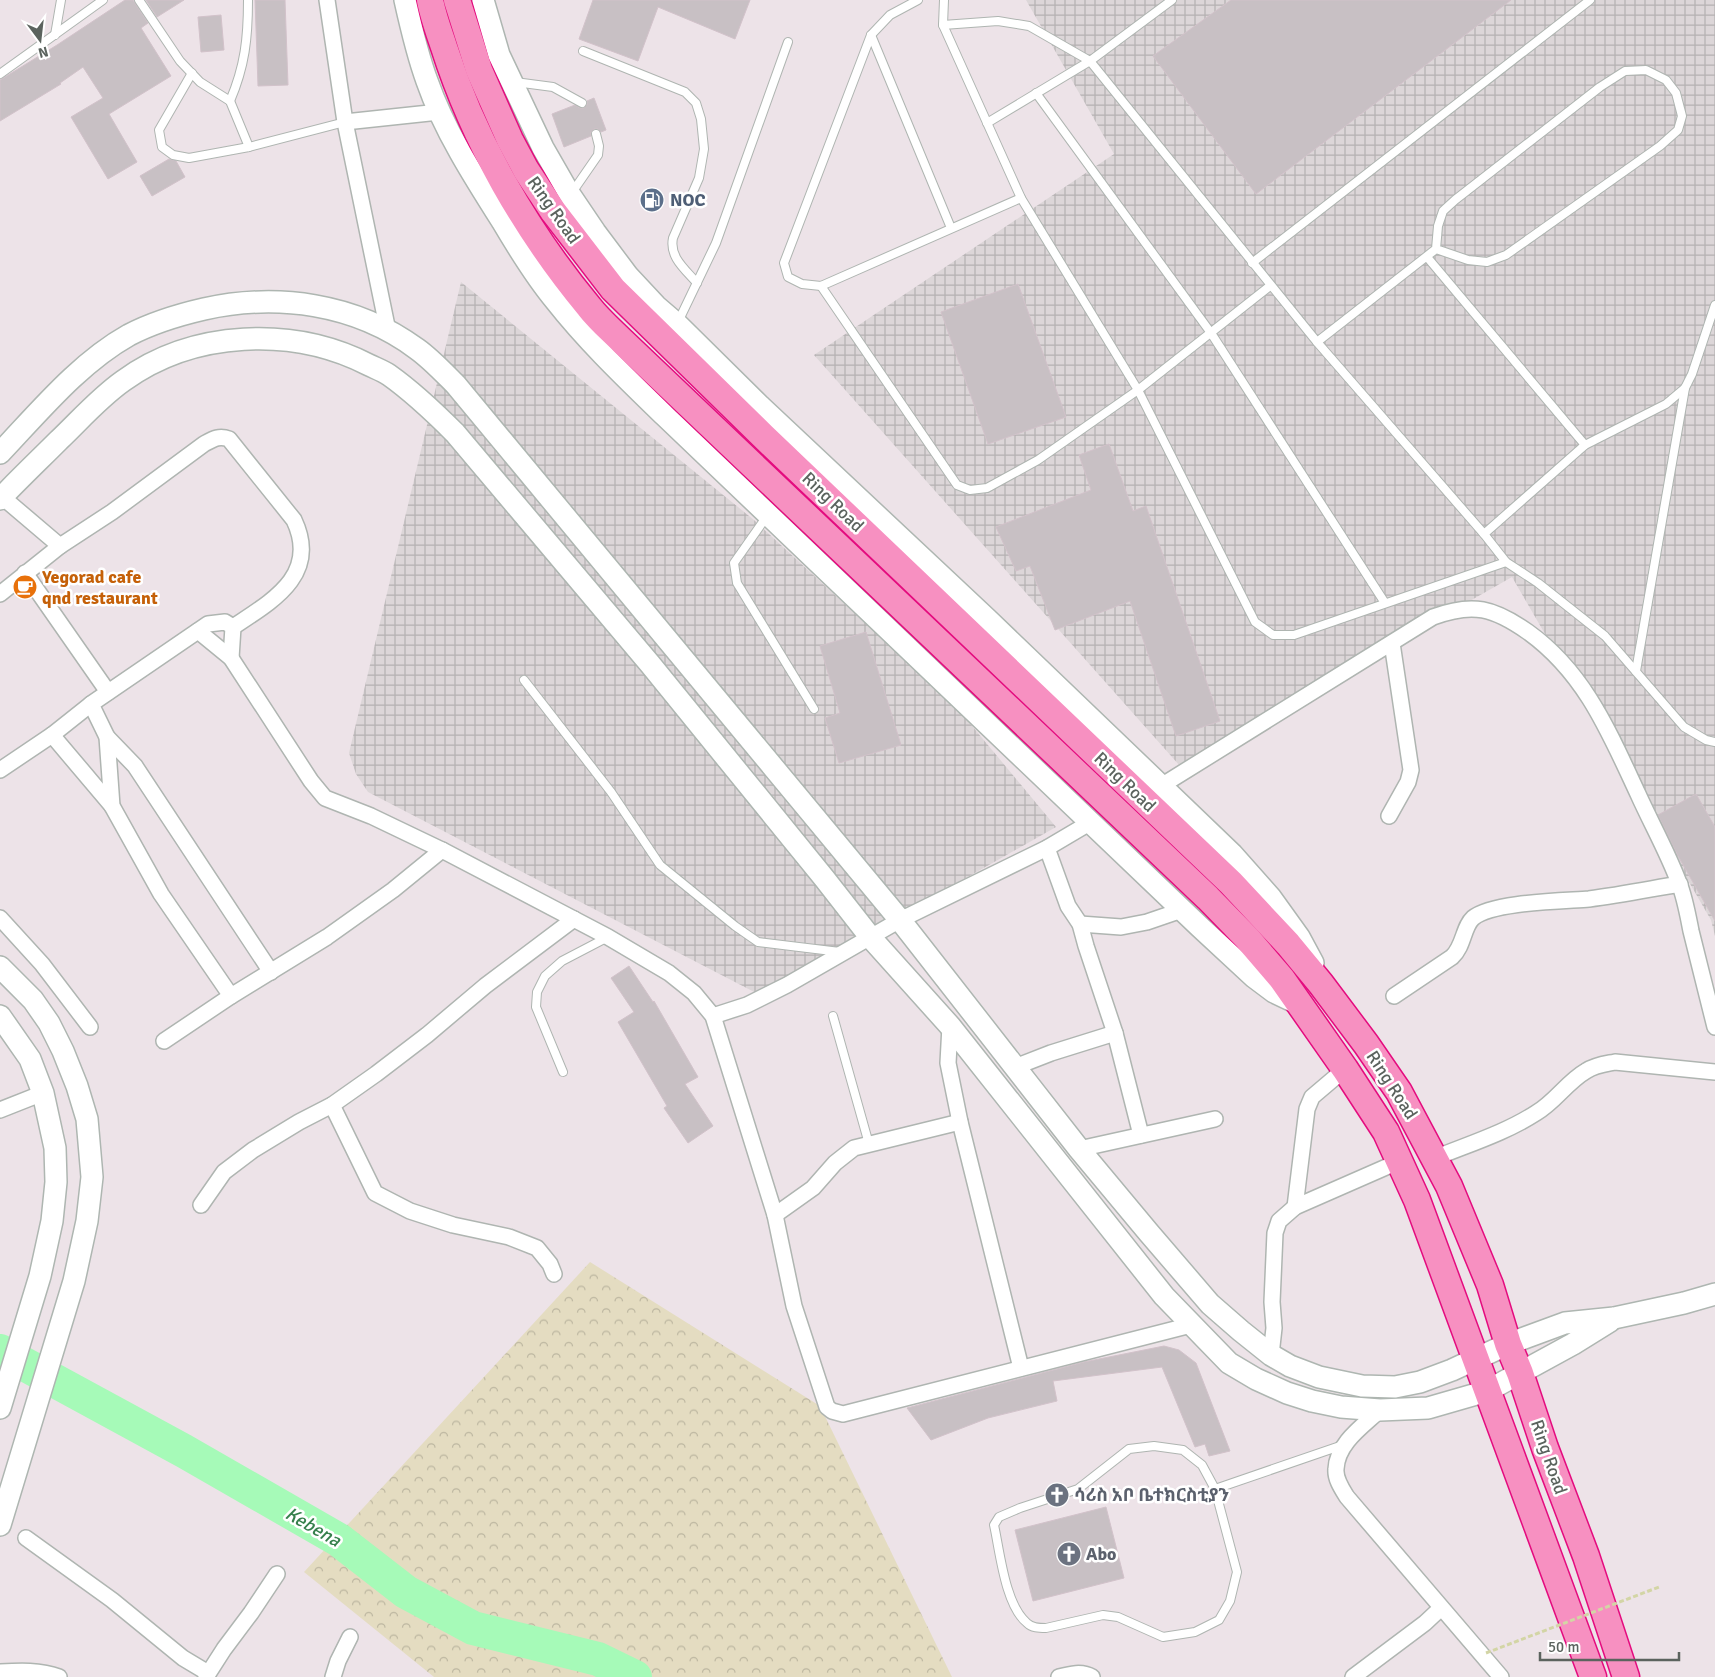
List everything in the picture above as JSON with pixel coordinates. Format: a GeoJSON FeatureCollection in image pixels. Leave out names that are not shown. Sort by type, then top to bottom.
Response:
{"type":"FeatureCollection","features":[{"type":"Feature","properties":{"kind":"highway","name":"Ring Road"},"geometry":{"type":"LineString","coordinates":[[430,0],[454,80],[477,132],[514,202],[554,261],[590,309],[1208,898],[1247,938],[1282,979],[1345,1069],[1386,1132],[1437,1251],[1593,1677]]}},
{"type":"Feature","properties":{"kind":"highway","name":"Ring Road"},"geometry":{"type":"LineString","coordinates":[[457,0],[478,70],[526,170],[553,211],[613,290],[742,416],[1231,883],[1288,944],[1321,984],[1399,1092],[1452,1192],[1490,1285],[1508,1344],[1586,1556],[1626,1677]]}},
{"type":"Feature","properties":{"kind":"main road"},"geometry":{"type":"LineString","coordinates":[[405,0],[415,46],[427,81],[440,112],[481,189],[521,253],[554,300],[590,342],[664,416],[1182,910],[1254,977],[1274,992],[1299,1004]]}},
{"type":"Feature","properties":{"kind":"main road"},"geometry":{"type":"LineString","coordinates":[[484,0],[499,55],[543,148],[594,232],[628,276],[656,306],[677,324],[760,406],[987,619],[1232,854],[1271,898],[1300,937],[1311,957],[1321,984]]}},
{"type":"Feature","properties":{"kind":"main road"},"geometry":{"type":"LineString","coordinates":[[0,452],[81,369],[128,336],[181,314],[220,305],[249,301],[279,301],[321,307],[357,317],[388,331],[416,348],[456,385],[900,920],[1079,1149],[1210,1304],[1271,1355],[1290,1366],[1319,1377],[1362,1386],[1395,1387],[1420,1382],[1476,1360],[1508,1344],[1565,1323],[1614,1318],[1684,1303],[1715,1294]]}},
{"type":"Feature","properties":{"kind":"main road"},"geometry":{"type":"LineString","coordinates":[[1,497],[99,400],[124,380],[176,353],[208,344],[238,340],[275,339],[306,342],[331,349],[388,374],[435,413],[454,433],[650,664],[871,938],[950,1026],[1164,1296],[1229,1363],[1256,1379],[1287,1393],[1341,1408],[1380,1410],[1428,1408],[1487,1391],[1573,1344],[1614,1318]]}},
{"type":"Feature","properties":{"kind":"main road"},"geometry":{"type":"LineString","coordinates":[[0,967],[33,1000],[49,1022],[70,1069],[87,1120],[92,1176],[87,1221],[74,1281],[0,1525]]}},
{"type":"Feature","properties":{"kind":"main road"},"geometry":{"type":"LineString","coordinates":[[0,1016],[30,1059],[43,1093],[55,1148],[56,1182],[52,1221],[40,1276],[0,1408]]}},
{"type":"Feature","properties":{"kind":"street"},"geometry":{"type":"LineString","coordinates":[[327,0],[345,122],[388,331]]}},
{"type":"Feature","properties":{"kind":"street"},"geometry":{"type":"LineString","coordinates":[[345,122],[440,112]]}},
{"type":"Feature","properties":{"kind":"street"},"geometry":{"type":"LineString","coordinates":[[0,594],[60,546],[112,512],[204,444],[223,437],[229,439],[294,520],[300,534],[302,547],[300,564],[293,580],[278,595],[233,627]]}},
{"type":"Feature","properties":{"kind":"street"},"geometry":{"type":"LineString","coordinates":[[1,497],[60,546]]}},
{"type":"Feature","properties":{"kind":"street"},"geometry":{"type":"LineString","coordinates":[[24,573],[108,692]]}},
{"type":"Feature","properties":{"kind":"street"},"geometry":{"type":"LineString","coordinates":[[1161,786],[1433,617],[1465,608],[1498,613],[1539,640],[1566,666],[1591,699],[1609,732],[1680,884],[1715,1027]]}},
{"type":"Feature","properties":{"kind":"street"},"geometry":{"type":"LineString","coordinates":[[0,770],[108,692],[208,624],[225,622],[233,627]]}},
{"type":"Feature","properties":{"kind":"street"},"geometry":{"type":"LineString","coordinates":[[231,658],[233,627]]}},
{"type":"Feature","properties":{"kind":"street"},"geometry":{"type":"LineString","coordinates":[[198,631],[231,658],[324,798],[371,816],[442,850],[574,919],[669,973],[694,992],[712,1016],[775,1215],[794,1306],[827,1407],[832,1411],[843,1414],[1191,1325]]}},
{"type":"Feature","properties":{"kind":"street"},"geometry":{"type":"LineString","coordinates":[[1389,816],[1408,782],[1411,770],[1392,642]]}},
{"type":"Feature","properties":{"kind":"street"},"geometry":{"type":"LineString","coordinates":[[91,704],[107,738],[135,766],[271,972]]}},
{"type":"Feature","properties":{"kind":"street"},"geometry":{"type":"LineString","coordinates":[[52,734],[112,806],[161,894],[231,996]]}},
{"type":"Feature","properties":{"kind":"street"},"geometry":{"type":"LineString","coordinates":[[107,738],[112,806]]}},
{"type":"Feature","properties":{"kind":"street"},"geometry":{"type":"LineString","coordinates":[[712,1016],[747,1005],[787,985],[900,920],[1047,848],[1091,822]]}},
{"type":"Feature","properties":{"kind":"street"},"geometry":{"type":"LineString","coordinates":[[1047,848],[1068,906],[1080,924],[1115,1033],[1141,1135]]}},
{"type":"Feature","properties":{"kind":"street"},"geometry":{"type":"LineString","coordinates":[[164,1041],[231,996],[327,937],[393,890],[442,850]]}},
{"type":"Feature","properties":{"kind":"street"},"geometry":{"type":"LineString","coordinates":[[1394,996],[1459,951],[1472,919],[1488,911],[1537,902],[1590,898],[1680,884]]}},
{"type":"Feature","properties":{"kind":"street"},"geometry":{"type":"LineString","coordinates":[[1080,924],[1121,927],[1147,922],[1182,910]]}},
{"type":"Feature","properties":{"kind":"street"},"geometry":{"type":"LineString","coordinates":[[0,918],[42,964],[90,1028]]}},
{"type":"Feature","properties":{"kind":"street"},"geometry":{"type":"LineString","coordinates":[[201,1205],[224,1172],[253,1150],[299,1122],[332,1105],[427,1035],[485,986],[574,919]]}},
{"type":"Feature","properties":{"kind":"street"},"geometry":{"type":"LineString","coordinates":[[950,1026],[948,1064],[960,1122],[1021,1368]]}},
{"type":"Feature","properties":{"kind":"street"},"geometry":{"type":"LineString","coordinates":[[1015,1068],[1052,1053],[1115,1033]]}},
{"type":"Feature","properties":{"kind":"street"},"geometry":{"type":"LineString","coordinates":[[1434,1158],[1512,1127],[1554,1100],[1585,1071],[1601,1064],[1615,1062],[1715,1072]]}},
{"type":"Feature","properties":{"kind":"street"},"geometry":{"type":"LineString","coordinates":[[1295,1207],[1307,1109],[1312,1097],[1345,1069]]}},
{"type":"Feature","properties":{"kind":"street"},"geometry":{"type":"LineString","coordinates":[[0,1110],[43,1093]]}},
{"type":"Feature","properties":{"kind":"street"},"geometry":{"type":"LineString","coordinates":[[332,1105],[375,1192],[410,1211],[454,1225],[508,1237],[537,1248],[550,1264],[554,1274]]}},
{"type":"Feature","properties":{"kind":"street"},"geometry":{"type":"LineString","coordinates":[[1079,1149],[1215,1119]]}},
{"type":"Feature","properties":{"kind":"street"},"geometry":{"type":"LineString","coordinates":[[775,1215],[814,1188],[835,1163],[854,1148],[960,1122]]}},
{"type":"Feature","properties":{"kind":"street"},"geometry":{"type":"LineString","coordinates":[[1271,1355],[1274,1328],[1272,1302],[1275,1233],[1279,1221],[1295,1207],[1400,1161]]}},
{"type":"Feature","properties":{"kind":"street"},"geometry":{"type":"LineString","coordinates":[[1380,1410],[1343,1445],[1336,1469],[1339,1483],[1347,1497],[1501,1677]]}},
{"type":"Feature","properties":{"kind":"street"},"geometry":{"type":"LineString","coordinates":[[26,1538],[112,1600],[183,1658],[207,1675],[277,1574]]}},
{"type":"Feature","properties":{"kind":"street"},"geometry":{"type":"LineString","coordinates":[[1353,1677],[1412,1633],[1441,1608]]}},
{"type":"Feature","properties":{"kind":"street"},"geometry":{"type":"LineString","coordinates":[[333,1677],[338,1661],[350,1637]]}},
{"type":"Feature","properties":{"kind":"street"},"geometry":{"type":"LineString","coordinates":[[0,1672],[48,1673],[59,1677]]}},
{"type":"Feature","properties":{"kind":"street"},"geometry":{"type":"LineString","coordinates":[[1059,1677],[1072,1674],[1087,1674],[1092,1677]]}},
{"type":"Feature","properties":{"kind":"lane"},"geometry":{"type":"LineString","coordinates":[[55,35],[61,0]]}},
{"type":"Feature","properties":{"kind":"lane"},"geometry":{"type":"LineString","coordinates":[[0,74],[103,0]]}},
{"type":"Feature","properties":{"kind":"lane"},"geometry":{"type":"LineString","coordinates":[[138,0],[180,61],[200,82],[230,102],[249,146]]}},
{"type":"Feature","properties":{"kind":"lane"},"geometry":{"type":"LineString","coordinates":[[230,102],[239,79],[248,38],[248,0]]}},
{"type":"Feature","properties":{"kind":"lane"},"geometry":{"type":"LineString","coordinates":[[918,0],[890,15],[871,35],[784,263],[788,277],[802,284],[821,286],[1021,198]]}},
{"type":"Feature","properties":{"kind":"lane"},"geometry":{"type":"LineString","coordinates":[[944,0],[943,25],[1021,198],[1138,390],[1256,622],[1273,635],[1294,635],[1506,562]]}},
{"type":"Feature","properties":{"kind":"lane"},"geometry":{"type":"LineString","coordinates":[[987,123],[1090,60],[1172,0]]}},
{"type":"Feature","properties":{"kind":"lane"},"geometry":{"type":"LineString","coordinates":[[1252,263],[1590,0]]}},
{"type":"Feature","properties":{"kind":"lane"},"geometry":{"type":"LineString","coordinates":[[943,25],[998,21],[1029,26],[1090,60],[1316,342],[1484,534],[1506,562],[1538,583],[1605,636],[1684,727],[1706,740],[1715,742]]}},
{"type":"Feature","properties":{"kind":"lane"},"geometry":{"type":"LineString","coordinates":[[871,35],[951,228]]}},
{"type":"Feature","properties":{"kind":"lane"},"geometry":{"type":"LineString","coordinates":[[677,324],[716,243],[788,42]]}},
{"type":"Feature","properties":{"kind":"lane"},"geometry":{"type":"LineString","coordinates":[[583,51],[685,92],[696,103],[701,119],[704,149],[699,178],[673,238],[671,247],[674,256],[697,283]]}},
{"type":"Feature","properties":{"kind":"lane"},"geometry":{"type":"LineString","coordinates":[[1316,342],[1436,249],[1438,226],[1443,211],[1455,200],[1600,87],[1626,71],[1646,70],[1666,80],[1676,93],[1682,116],[1678,130],[1660,146],[1506,255],[1487,262],[1468,260],[1436,249]]}},
{"type":"Feature","properties":{"kind":"lane"},"geometry":{"type":"LineString","coordinates":[[192,73],[159,130],[162,147],[173,156],[189,158],[249,146],[345,122]]}},
{"type":"Feature","properties":{"kind":"lane"},"geometry":{"type":"LineString","coordinates":[[511,82],[553,87],[582,102]]}},
{"type":"Feature","properties":{"kind":"lane"},"geometry":{"type":"LineString","coordinates":[[1036,93],[1211,333],[1385,604]]}},
{"type":"Feature","properties":{"kind":"lane"},"geometry":{"type":"LineString","coordinates":[[570,195],[598,155],[599,146],[596,134]]}},
{"type":"Feature","properties":{"kind":"lane"},"geometry":{"type":"LineString","coordinates":[[1427,257],[1585,446]]}},
{"type":"Feature","properties":{"kind":"lane"},"geometry":{"type":"LineString","coordinates":[[821,286],[957,485],[970,490],[987,488],[1038,460],[1138,390],[1270,286]]}},
{"type":"Feature","properties":{"kind":"lane"},"geometry":{"type":"LineString","coordinates":[[1484,534],[1585,446],[1666,404],[1684,388],[1692,374],[1715,305]]}},
{"type":"Feature","properties":{"kind":"lane"},"geometry":{"type":"LineString","coordinates":[[1636,671],[1684,388]]}},
{"type":"Feature","properties":{"kind":"lane"},"geometry":{"type":"LineString","coordinates":[[768,515],[734,563],[737,583],[814,709]]}},
{"type":"Feature","properties":{"kind":"lane"},"geometry":{"type":"LineString","coordinates":[[524,680],[611,792],[660,865],[735,926],[758,942],[844,953]]}},
{"type":"Feature","properties":{"kind":"lane"},"geometry":{"type":"LineString","coordinates":[[563,1072],[536,1006],[537,992],[545,976],[562,961],[608,937]]}},
{"type":"Feature","properties":{"kind":"lane"},"geometry":{"type":"LineString","coordinates":[[833,1016],[869,1144]]}},
{"type":"Feature","properties":{"kind":"lane"},"geometry":{"type":"LineString","coordinates":[[1216,1489],[1343,1445]]}},
{"type":"Feature","properties":{"kind":"lane"},"geometry":{"type":"LineString","coordinates":[[1154,1446],[1183,1450],[1202,1465],[1216,1489],[1237,1572],[1230,1601],[1219,1620],[1195,1632],[1163,1637],[1118,1617],[1103,1615],[1046,1628],[1036,1628],[1027,1624],[1016,1610],[1007,1587],[994,1525],[999,1517],[1078,1489],[1129,1449],[1154,1446]]}},
{"type":"Feature","properties":{"kind":"path"},"geometry":{"type":"LineString","coordinates":[[1486,1653],[1659,1587]]}},
{"type":"Feature","properties":{"kind":"shaded area"},"geometry":{"type":"Polygon","coordinates":[[[1026,0],[1715,0],[1715,936],[1711,920],[1512,577],[1180,766],[814,355],[1114,154],[1026,0]]]}},
{"type":"Feature","properties":{"kind":"shaded area"},"geometry":{"type":"Polygon","coordinates":[[[461,282],[754,520],[958,709],[1056,827],[760,995],[368,792],[356,774],[349,753],[461,282]]]}},
{"type":"Feature","properties":{"kind":"green space"},"geometry":{"type":"Polygon","coordinates":[[[590,1262],[820,1406],[952,1677],[434,1677],[304,1572],[590,1262]]]}},
{"type":"Feature","properties":{"kind":"building"},"geometry":{"type":"Polygon","coordinates":[[[125,0],[133,0],[148,23],[141,28],[171,76],[109,114],[137,162],[108,179],[71,117],[103,98],[83,67],[61,84],[0,121],[0,80],[125,0]]]}},
{"type":"Feature","properties":{"kind":"building"},"geometry":{"type":"Polygon","coordinates":[[[146,0],[184,0],[157,17],[146,0]]]}},
{"type":"Feature","properties":{"kind":"building"},"geometry":{"type":"Polygon","coordinates":[[[255,0],[285,0],[288,85],[258,86],[255,0]]]}},
{"type":"Feature","properties":{"kind":"building"},"geometry":{"type":"Polygon","coordinates":[[[593,0],[750,0],[735,39],[658,7],[638,61],[579,39],[593,0]]]}},
{"type":"Feature","properties":{"kind":"building"},"geometry":{"type":"Polygon","coordinates":[[[1231,0],[1511,0],[1256,194],[1153,56],[1231,0]]]}},
{"type":"Feature","properties":{"kind":"building"},"geometry":{"type":"Polygon","coordinates":[[[221,15],[224,50],[201,52],[198,17],[221,15]]]}},
{"type":"Feature","properties":{"kind":"building"},"geometry":{"type":"Polygon","coordinates":[[[594,98],[606,130],[601,132],[598,129],[594,129],[591,132],[591,136],[564,147],[552,114],[575,105],[584,108],[587,105],[587,101],[594,98]]]}},
{"type":"Feature","properties":{"kind":"building"},"geometry":{"type":"Polygon","coordinates":[[[169,159],[176,161],[185,177],[152,196],[140,176],[169,159]]]}},
{"type":"Feature","properties":{"kind":"building"},"geometry":{"type":"Polygon","coordinates":[[[1018,284],[1066,417],[988,444],[941,312],[1018,284]]]}},
{"type":"Feature","properties":{"kind":"building"},"geometry":{"type":"Polygon","coordinates":[[[1109,444],[1133,511],[1146,506],[1220,721],[1176,736],[1130,601],[1055,630],[1030,566],[1016,571],[996,527],[1091,490],[1079,455],[1109,444]]]}},
{"type":"Feature","properties":{"kind":"building"},"geometry":{"type":"Polygon","coordinates":[[[866,632],[901,745],[839,763],[825,718],[840,713],[820,646],[866,632]]]}},
{"type":"Feature","properties":{"kind":"building"},"geometry":{"type":"Polygon","coordinates":[[[1696,794],[1715,827],[1715,921],[1678,856],[1658,815],[1696,794]]]}},
{"type":"Feature","properties":{"kind":"building"},"geometry":{"type":"Polygon","coordinates":[[[629,966],[654,1001],[698,1077],[685,1084],[713,1126],[688,1143],[664,1108],[667,1106],[618,1022],[634,1012],[611,978],[629,966]]]}},
{"type":"Feature","properties":{"kind":"building"},"geometry":{"type":"Polygon","coordinates":[[[1164,1346],[1179,1350],[1196,1363],[1230,1451],[1209,1456],[1205,1444],[1195,1447],[1162,1367],[1053,1381],[1057,1401],[988,1418],[931,1440],[907,1408],[1084,1362],[1164,1346]]]}},
{"type":"Feature","properties":{"kind":"building"},"geometry":{"type":"Polygon","coordinates":[[[1106,1507],[1124,1578],[1033,1601],[1015,1530],[1106,1507]]]}},
{"type":"Feature","properties":{"kind":"waterway","name":"Kebena"},"geometry":{"type":"LineString","coordinates":[[0,1351],[184,1451],[339,1540],[406,1592],[473,1628],[598,1659],[635,1677]]}},
{"type":"Feature","properties":{"kind":"place","name":"NOC"},"geometry":{"type":"Point","coordinates":[652,200]}},
{"type":"Feature","properties":{"kind":"place","name":"Yegorad cafe qnd restaurant"},"geometry":{"type":"Point","coordinates":[25,587]}},
{"type":"Feature","properties":{"kind":"place","name":"ሳሪስ አቦ ቤተክርስቲያን"},"geometry":{"type":"Point","coordinates":[1057,1495]}},
{"type":"Feature","properties":{"kind":"place","name":"Abo"},"geometry":{"type":"Point","coordinates":[1069,1554]}}]}
